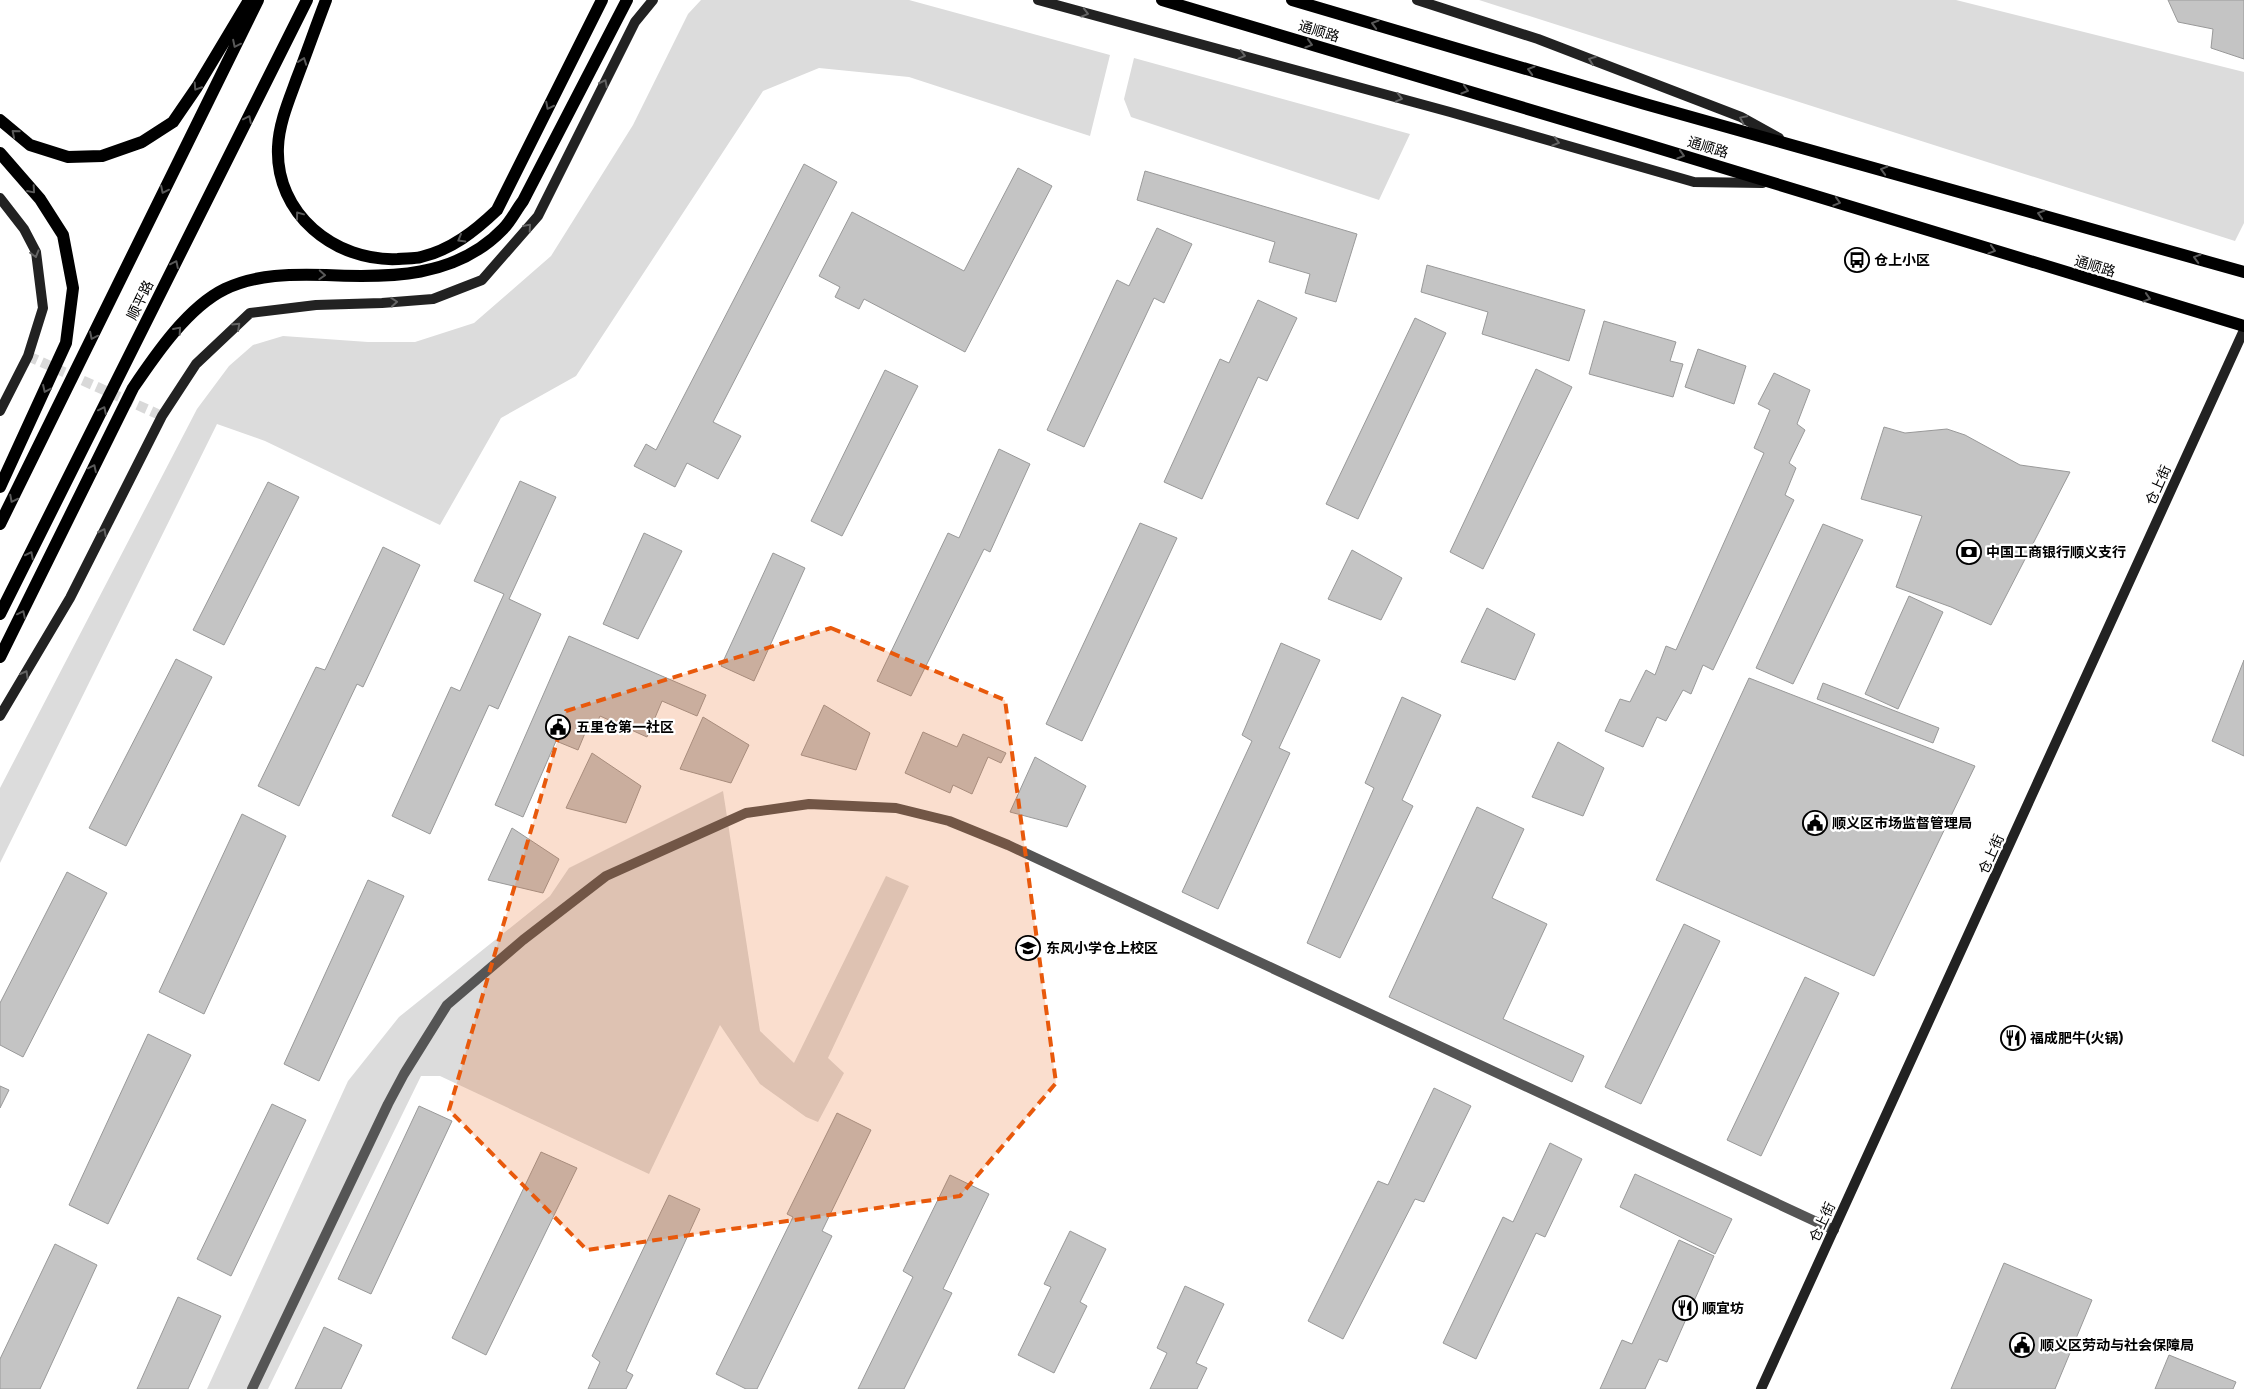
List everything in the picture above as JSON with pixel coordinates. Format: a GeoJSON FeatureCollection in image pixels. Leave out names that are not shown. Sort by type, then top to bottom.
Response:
{"type":"FeatureCollection","features":[{"type":"Feature","properties":{"kind":"main road"},"geometry":{"type":"LineString","coordinates":[[0,120],[30,145],[68,157],[102,156],[142,142],[172,122],[198,88],[249,0]]}},
{"type":"Feature","properties":{"kind":"main road","name":"顺平路"},"geometry":{"type":"LineString","coordinates":[[0,524],[258,0]]}},
{"type":"Feature","properties":{"kind":"main road","name":"顺平路"},"geometry":{"type":"LineString","coordinates":[[0,614],[307,0]]}},
{"type":"Feature","properties":{"kind":"main road"},"geometry":{"type":"LineString","coordinates":[[326,0],[283,117],[278,148],[282,181],[294,208],[303,220],[323,238],[356,254],[387,259],[420,258],[452,245],[472,233],[497,210],[602,0]]}},
{"type":"Feature","properties":{"kind":"main road"},"geometry":{"type":"LineString","coordinates":[[0,658],[133,388],[149,364],[197,307],[226,289],[256,279],[295,274],[388,278],[407,276],[452,263],[482,248],[504,228],[523,201],[626,0]]}},
{"type":"Feature","properties":{"kind":"main road","name":"通顺路"},"geometry":{"type":"LineString","coordinates":[[1162,0],[1635,140],[2244,326]]}},
{"type":"Feature","properties":{"kind":"main road","name":"通顺路"},"geometry":{"type":"LineString","coordinates":[[1292,0],[1645,104],[2244,272]]}},
{"type":"Feature","properties":{"kind":"main road"},"geometry":{"type":"LineString","coordinates":[[0,153],[40,199],[63,235],[73,288],[66,343],[0,487]]}},
{"type":"Feature","properties":{"kind":"street"},"geometry":{"type":"LineString","coordinates":[[0,716],[70,598],[162,416],[196,364],[250,313],[316,304],[382,303],[433,299],[482,280],[538,216],[635,22],[653,0]]}},
{"type":"Feature","properties":{"kind":"street"},"geometry":{"type":"LineString","coordinates":[[1038,0],[1450,112],[1694,182],[1774,183]]}},
{"type":"Feature","properties":{"kind":"street"},"geometry":{"type":"LineString","coordinates":[[1418,0],[1575,54],[1740,117],[1786,142]]}},
{"type":"Feature","properties":{"kind":"street"},"geometry":{"type":"LineString","coordinates":[[0,198],[24,229],[36,252],[44,308],[28,356],[0,411]]}},
{"type":"Feature","properties":{"kind":"street","name":"仓上街"},"geometry":{"type":"LineString","coordinates":[[1761,1389],[2244,330]]}},
{"type":"Feature","properties":{"kind":"street"},"geometry":{"type":"LineString","coordinates":[[252,1389],[388,1104],[404,1074],[447,1005],[523,940],[606,876],[746,813],[809,804],[896,808],[949,821],[1008,845],[1834,1230]]}},
{"type":"Feature","properties":{"kind":"highlighted area"},"geometry":{"type":"Polygon","coordinates":[[[831,628],[1005,700],[1056,1083],[960,1196],[587,1250],[449,1110],[566,711],[831,628]]]}},
{"type":"Feature","properties":{"kind":"shaded area"},"geometry":{"type":"Polygon","coordinates":[[[701,0],[909,0],[1110,55],[1090,136],[909,77],[819,68],[763,91],[576,376],[501,418],[440,525],[265,441],[217,424],[0,863],[0,788],[197,409],[229,366],[253,345],[283,336],[368,342],[415,342],[474,323],[551,256],[633,125],[688,14],[701,0]]]}},
{"type":"Feature","properties":{"kind":"shaded area"},"geometry":{"type":"Polygon","coordinates":[[[1479,0],[1956,0],[2244,72],[2244,223],[2235,241],[1479,0]]]}},
{"type":"Feature","properties":{"kind":"shaded area"},"geometry":{"type":"Polygon","coordinates":[[[1134,58],[1410,134],[1379,200],[1131,117],[1124,99],[1134,58]]]}},
{"type":"Feature","properties":{"kind":"shaded area"},"geometry":{"type":"Polygon","coordinates":[[[723,791],[760,1031],[794,1063],[886,876],[909,886],[828,1058],[844,1073],[818,1122],[806,1117],[760,1084],[720,1025],[649,1174],[440,1076],[421,1076],[268,1389],[207,1389],[348,1081],[399,1017],[550,896],[569,868],[723,791]]]}},
{"type":"Feature","properties":{"kind":"building"},"geometry":{"type":"Polygon","coordinates":[[[2168,0],[2244,0],[2244,59],[2211,48],[2213,29],[2178,22],[2168,0]]]}},
{"type":"Feature","properties":{"kind":"building"},"geometry":{"type":"Polygon","coordinates":[[[804,164],[837,182],[713,422],[741,436],[718,479],[687,463],[675,487],[634,466],[646,444],[656,450],[804,164]]]}},
{"type":"Feature","properties":{"kind":"building"},"geometry":{"type":"Polygon","coordinates":[[[1018,168],[1052,186],[965,352],[864,299],[859,309],[835,297],[840,287],[819,276],[852,212],[964,271],[1018,168]]]}},
{"type":"Feature","properties":{"kind":"building"},"geometry":{"type":"Polygon","coordinates":[[[1145,171],[1357,234],[1336,302],[1305,293],[1310,274],[1269,262],[1275,242],[1137,200],[1145,171]]]}},
{"type":"Feature","properties":{"kind":"building"},"geometry":{"type":"Polygon","coordinates":[[[1157,228],[1192,244],[1164,303],[1154,298],[1084,447],[1047,430],[1117,280],[1129,286],[1157,228]]]}},
{"type":"Feature","properties":{"kind":"building"},"geometry":{"type":"Polygon","coordinates":[[[1427,265],[1585,310],[1569,361],[1482,334],[1488,312],[1421,292],[1427,265]]]}},
{"type":"Feature","properties":{"kind":"building"},"geometry":{"type":"Polygon","coordinates":[[[1258,300],[1297,318],[1267,381],[1258,377],[1202,499],[1164,482],[1220,359],[1229,363],[1258,300]]]}},
{"type":"Feature","properties":{"kind":"building"},"geometry":{"type":"Polygon","coordinates":[[[1415,318],[1446,333],[1358,519],[1326,504],[1415,318]]]}},
{"type":"Feature","properties":{"kind":"building"},"geometry":{"type":"Polygon","coordinates":[[[1604,321],[1676,342],[1670,361],[1683,364],[1673,397],[1589,374],[1604,321]]]}},
{"type":"Feature","properties":{"kind":"building"},"geometry":{"type":"Polygon","coordinates":[[[1698,349],[1746,366],[1734,404],[1685,387],[1698,349]]]}},
{"type":"Feature","properties":{"kind":"building"},"geometry":{"type":"Polygon","coordinates":[[[1536,369],[1572,387],[1483,569],[1450,552],[1536,369]]]}},
{"type":"Feature","properties":{"kind":"building"},"geometry":{"type":"Polygon","coordinates":[[[885,370],[918,386],[842,536],[811,521],[885,370]]]}},
{"type":"Feature","properties":{"kind":"building"},"geometry":{"type":"Polygon","coordinates":[[[1774,373],[1810,390],[1797,424],[1805,430],[1789,463],[1796,468],[1785,495],[1794,500],[1713,670],[1703,665],[1691,694],[1683,690],[1666,721],[1657,717],[1643,747],[1605,731],[1620,699],[1630,702],[1646,670],[1655,675],[1666,646],[1676,650],[1764,453],[1754,448],[1770,410],[1758,404],[1774,373]]]}},
{"type":"Feature","properties":{"kind":"building","name":"中国工商银行顺义支行"},"geometry":{"type":"Polygon","coordinates":[[[1884,427],[1905,433],[1947,429],[1965,435],[2020,465],[2070,472],[1991,625],[1951,607],[1896,587],[1922,516],[1861,499],[1884,427]]]}},
{"type":"Feature","properties":{"kind":"building"},"geometry":{"type":"Polygon","coordinates":[[[999,449],[1030,464],[990,552],[984,549],[911,696],[877,681],[948,533],[959,538],[999,449]]]}},
{"type":"Feature","properties":{"kind":"building"},"geometry":{"type":"Polygon","coordinates":[[[520,481],[556,497],[509,599],[541,614],[498,709],[489,705],[430,834],[392,816],[451,687],[460,691],[504,594],[474,581],[520,481]]]}},
{"type":"Feature","properties":{"kind":"building"},"geometry":{"type":"Polygon","coordinates":[[[268,482],[299,497],[224,645],[193,630],[268,482]]]}},
{"type":"Feature","properties":{"kind":"building"},"geometry":{"type":"Polygon","coordinates":[[[1140,523],[1177,538],[1082,741],[1046,724],[1140,523]]]}},
{"type":"Feature","properties":{"kind":"building"},"geometry":{"type":"Polygon","coordinates":[[[1823,524],[1863,540],[1793,684],[1756,668],[1823,524]]]}},
{"type":"Feature","properties":{"kind":"building"},"geometry":{"type":"Polygon","coordinates":[[[644,533],[682,551],[638,639],[603,624],[644,533]]]}},
{"type":"Feature","properties":{"kind":"building"},"geometry":{"type":"Polygon","coordinates":[[[383,547],[420,565],[363,687],[357,684],[299,806],[258,786],[316,667],[325,670],[383,547]]]}},
{"type":"Feature","properties":{"kind":"building"},"geometry":{"type":"Polygon","coordinates":[[[1352,550],[1402,578],[1381,620],[1328,599],[1352,550]]]}},
{"type":"Feature","properties":{"kind":"building"},"geometry":{"type":"Polygon","coordinates":[[[773,553],[805,568],[754,681],[721,666],[773,553]]]}},
{"type":"Feature","properties":{"kind":"building"},"geometry":{"type":"Polygon","coordinates":[[[1909,596],[1943,612],[1898,709],[1865,694],[1909,596]]]}},
{"type":"Feature","properties":{"kind":"building"},"geometry":{"type":"Polygon","coordinates":[[[1487,608],[1535,634],[1515,680],[1461,662],[1487,608]]]}},
{"type":"Feature","properties":{"kind":"building","name":"五里仓第一社区"},"geometry":{"type":"Polygon","coordinates":[[[569,636],[706,695],[697,716],[662,701],[647,737],[600,716],[595,728],[588,726],[578,750],[556,741],[523,817],[495,805],[569,636]]]}},
{"type":"Feature","properties":{"kind":"building"},"geometry":{"type":"Polygon","coordinates":[[[1281,643],[1320,660],[1279,748],[1290,753],[1218,909],[1182,892],[1252,741],[1242,735],[1281,643]]]}},
{"type":"Feature","properties":{"kind":"building"},"geometry":{"type":"Polygon","coordinates":[[[176,659],[212,677],[126,846],[89,828],[176,659]]]}},
{"type":"Feature","properties":{"kind":"building"},"geometry":{"type":"Polygon","coordinates":[[[2244,660],[2244,756],[2212,741],[2244,660]]]}},
{"type":"Feature","properties":{"kind":"building","name":"顺义区市场监督管理局"},"geometry":{"type":"Polygon","coordinates":[[[1749,678],[1975,766],[1874,976],[1656,880],[1749,678]]]}},
{"type":"Feature","properties":{"kind":"building"},"geometry":{"type":"Polygon","coordinates":[[[1823,683],[1939,728],[1933,743],[1817,699],[1823,683]]]}},
{"type":"Feature","properties":{"kind":"building"},"geometry":{"type":"Polygon","coordinates":[[[1402,697],[1441,715],[1402,800],[1413,806],[1340,958],[1307,943],[1374,788],[1365,783],[1402,697]]]}},
{"type":"Feature","properties":{"kind":"building"},"geometry":{"type":"Polygon","coordinates":[[[824,705],[870,733],[856,770],[801,755],[824,705]]]}},
{"type":"Feature","properties":{"kind":"building"},"geometry":{"type":"Polygon","coordinates":[[[703,717],[749,745],[731,783],[680,769],[703,717]]]}},
{"type":"Feature","properties":{"kind":"building"},"geometry":{"type":"Polygon","coordinates":[[[923,732],[957,747],[963,734],[1006,753],[1001,763],[988,757],[972,794],[953,785],[950,793],[905,773],[923,732]]]}},
{"type":"Feature","properties":{"kind":"building"},"geometry":{"type":"Polygon","coordinates":[[[1558,742],[1604,768],[1583,816],[1532,797],[1558,742]]]}},
{"type":"Feature","properties":{"kind":"building"},"geometry":{"type":"Polygon","coordinates":[[[592,753],[641,786],[626,823],[566,808],[592,753]]]}},
{"type":"Feature","properties":{"kind":"building"},"geometry":{"type":"Polygon","coordinates":[[[1035,757],[1086,786],[1067,827],[1010,812],[1035,757]]]}},
{"type":"Feature","properties":{"kind":"building"},"geometry":{"type":"Polygon","coordinates":[[[1477,807],[1524,829],[1492,898],[1547,924],[1503,1019],[1584,1056],[1572,1082],[1389,997],[1477,807]]]}},
{"type":"Feature","properties":{"kind":"building"},"geometry":{"type":"Polygon","coordinates":[[[242,814],[286,836],[204,1014],[159,992],[242,814]]]}},
{"type":"Feature","properties":{"kind":"building"},"geometry":{"type":"Polygon","coordinates":[[[512,828],[559,859],[543,893],[488,880],[512,828]]]}},
{"type":"Feature","properties":{"kind":"building"},"geometry":{"type":"Polygon","coordinates":[[[67,872],[107,893],[23,1057],[0,1045],[0,1003],[67,872]]]}},
{"type":"Feature","properties":{"kind":"building"},"geometry":{"type":"Polygon","coordinates":[[[368,880],[404,896],[319,1081],[284,1064],[368,880]]]}},
{"type":"Feature","properties":{"kind":"building"},"geometry":{"type":"Polygon","coordinates":[[[1684,924],[1720,941],[1641,1104],[1605,1087],[1684,924]]]}},
{"type":"Feature","properties":{"kind":"building"},"geometry":{"type":"Polygon","coordinates":[[[1805,977],[1839,993],[1761,1156],[1727,1140],[1805,977]]]}},
{"type":"Feature","properties":{"kind":"building"},"geometry":{"type":"Polygon","coordinates":[[[148,1034],[191,1055],[108,1224],[69,1205],[148,1034]]]}},
{"type":"Feature","properties":{"kind":"building"},"geometry":{"type":"Polygon","coordinates":[[[0,1086],[9,1090],[0,1108],[0,1086]]]}},
{"type":"Feature","properties":{"kind":"building"},"geometry":{"type":"Polygon","coordinates":[[[1434,1088],[1471,1106],[1424,1202],[1415,1199],[1343,1339],[1308,1321],[1378,1181],[1388,1185],[1434,1088]]]}},
{"type":"Feature","properties":{"kind":"building"},"geometry":{"type":"Polygon","coordinates":[[[272,1104],[306,1120],[231,1276],[197,1259],[272,1104]]]}},
{"type":"Feature","properties":{"kind":"building"},"geometry":{"type":"Polygon","coordinates":[[[419,1106],[452,1121],[371,1294],[338,1279],[419,1106]]]}},
{"type":"Feature","properties":{"kind":"building"},"geometry":{"type":"Polygon","coordinates":[[[837,1113],[871,1130],[822,1231],[832,1236],[757,1389],[746,1389],[716,1374],[793,1217],[787,1214],[837,1113]]]}},
{"type":"Feature","properties":{"kind":"building"},"geometry":{"type":"Polygon","coordinates":[[[1550,1143],[1582,1159],[1545,1237],[1536,1233],[1476,1359],[1443,1343],[1503,1217],[1513,1222],[1550,1143]]]}},
{"type":"Feature","properties":{"kind":"building"},"geometry":{"type":"Polygon","coordinates":[[[541,1152],[577,1168],[486,1355],[452,1338],[541,1152]]]}},
{"type":"Feature","properties":{"kind":"building"},"geometry":{"type":"Polygon","coordinates":[[[1635,1174],[1732,1219],[1715,1254],[1620,1207],[1635,1174]]]}},
{"type":"Feature","properties":{"kind":"building"},"geometry":{"type":"Polygon","coordinates":[[[950,1175],[989,1194],[943,1289],[952,1293],[904,1389],[858,1389],[913,1277],[903,1271],[950,1175]]]}},
{"type":"Feature","properties":{"kind":"building"},"geometry":{"type":"Polygon","coordinates":[[[669,1195],[700,1209],[626,1371],[633,1375],[626,1389],[588,1389],[600,1362],[592,1356],[669,1195]]]}},
{"type":"Feature","properties":{"kind":"building"},"geometry":{"type":"Polygon","coordinates":[[[1070,1231],[1106,1249],[1080,1302],[1087,1306],[1054,1373],[1018,1355],[1051,1287],[1044,1284],[1070,1231]]]}},
{"type":"Feature","properties":{"kind":"building"},"geometry":{"type":"Polygon","coordinates":[[[1679,1240],[1714,1256],[1667,1362],[1659,1359],[1645,1389],[1600,1389],[1622,1340],[1632,1344],[1679,1240]]]}},
{"type":"Feature","properties":{"kind":"building"},"geometry":{"type":"Polygon","coordinates":[[[55,1244],[97,1265],[40,1389],[0,1389],[0,1359],[55,1244]]]}},
{"type":"Feature","properties":{"kind":"building","name":"顺义区劳动与社会保障局"},"geometry":{"type":"Polygon","coordinates":[[[2004,1263],[2092,1300],[2055,1389],[1951,1389],[2004,1263]]]}},
{"type":"Feature","properties":{"kind":"building"},"geometry":{"type":"Polygon","coordinates":[[[1185,1286],[1224,1304],[1196,1363],[1207,1368],[1197,1389],[1150,1389],[1167,1353],[1157,1348],[1185,1286]]]}},
{"type":"Feature","properties":{"kind":"building"},"geometry":{"type":"Polygon","coordinates":[[[178,1297],[221,1316],[188,1389],[137,1389],[178,1297]]]}},
{"type":"Feature","properties":{"kind":"building"},"geometry":{"type":"Polygon","coordinates":[[[324,1327],[362,1345],[341,1389],[295,1389],[324,1327]]]}},
{"type":"Feature","properties":{"kind":"building"},"geometry":{"type":"Polygon","coordinates":[[[2169,1355],[2236,1382],[2233,1389],[2155,1389],[2169,1355]]]}},
{"type":"Feature","properties":{"kind":"tunnel"},"geometry":{"type":"LineString","coordinates":[[28,356],[162,416]]}},
{"type":"Feature","properties":{"kind":"place","name":"仓上小区"},"geometry":{"type":"Point","coordinates":[1857,260]}},
{"type":"Feature","properties":{"kind":"place","name":"中国工商银行顺义支行"},"geometry":{"type":"Point","coordinates":[1969,552]}},
{"type":"Feature","properties":{"kind":"place","name":"五里仓第一社区"},"geometry":{"type":"Point","coordinates":[558,727]}},
{"type":"Feature","properties":{"kind":"place","name":"顺义区市场监督管理局"},"geometry":{"type":"Point","coordinates":[1815,823]}},
{"type":"Feature","properties":{"kind":"place","name":"东风小学仓上校区"},"geometry":{"type":"Point","coordinates":[1028,948]}},
{"type":"Feature","properties":{"kind":"place","name":"福成肥牛(火锅)"},"geometry":{"type":"Point","coordinates":[2013,1038]}},
{"type":"Feature","properties":{"kind":"place","name":"顺宜坊"},"geometry":{"type":"Point","coordinates":[1685,1308]}},
{"type":"Feature","properties":{"kind":"place","name":"顺义区劳动与社会保障局"},"geometry":{"type":"Point","coordinates":[2022,1345]}}]}
